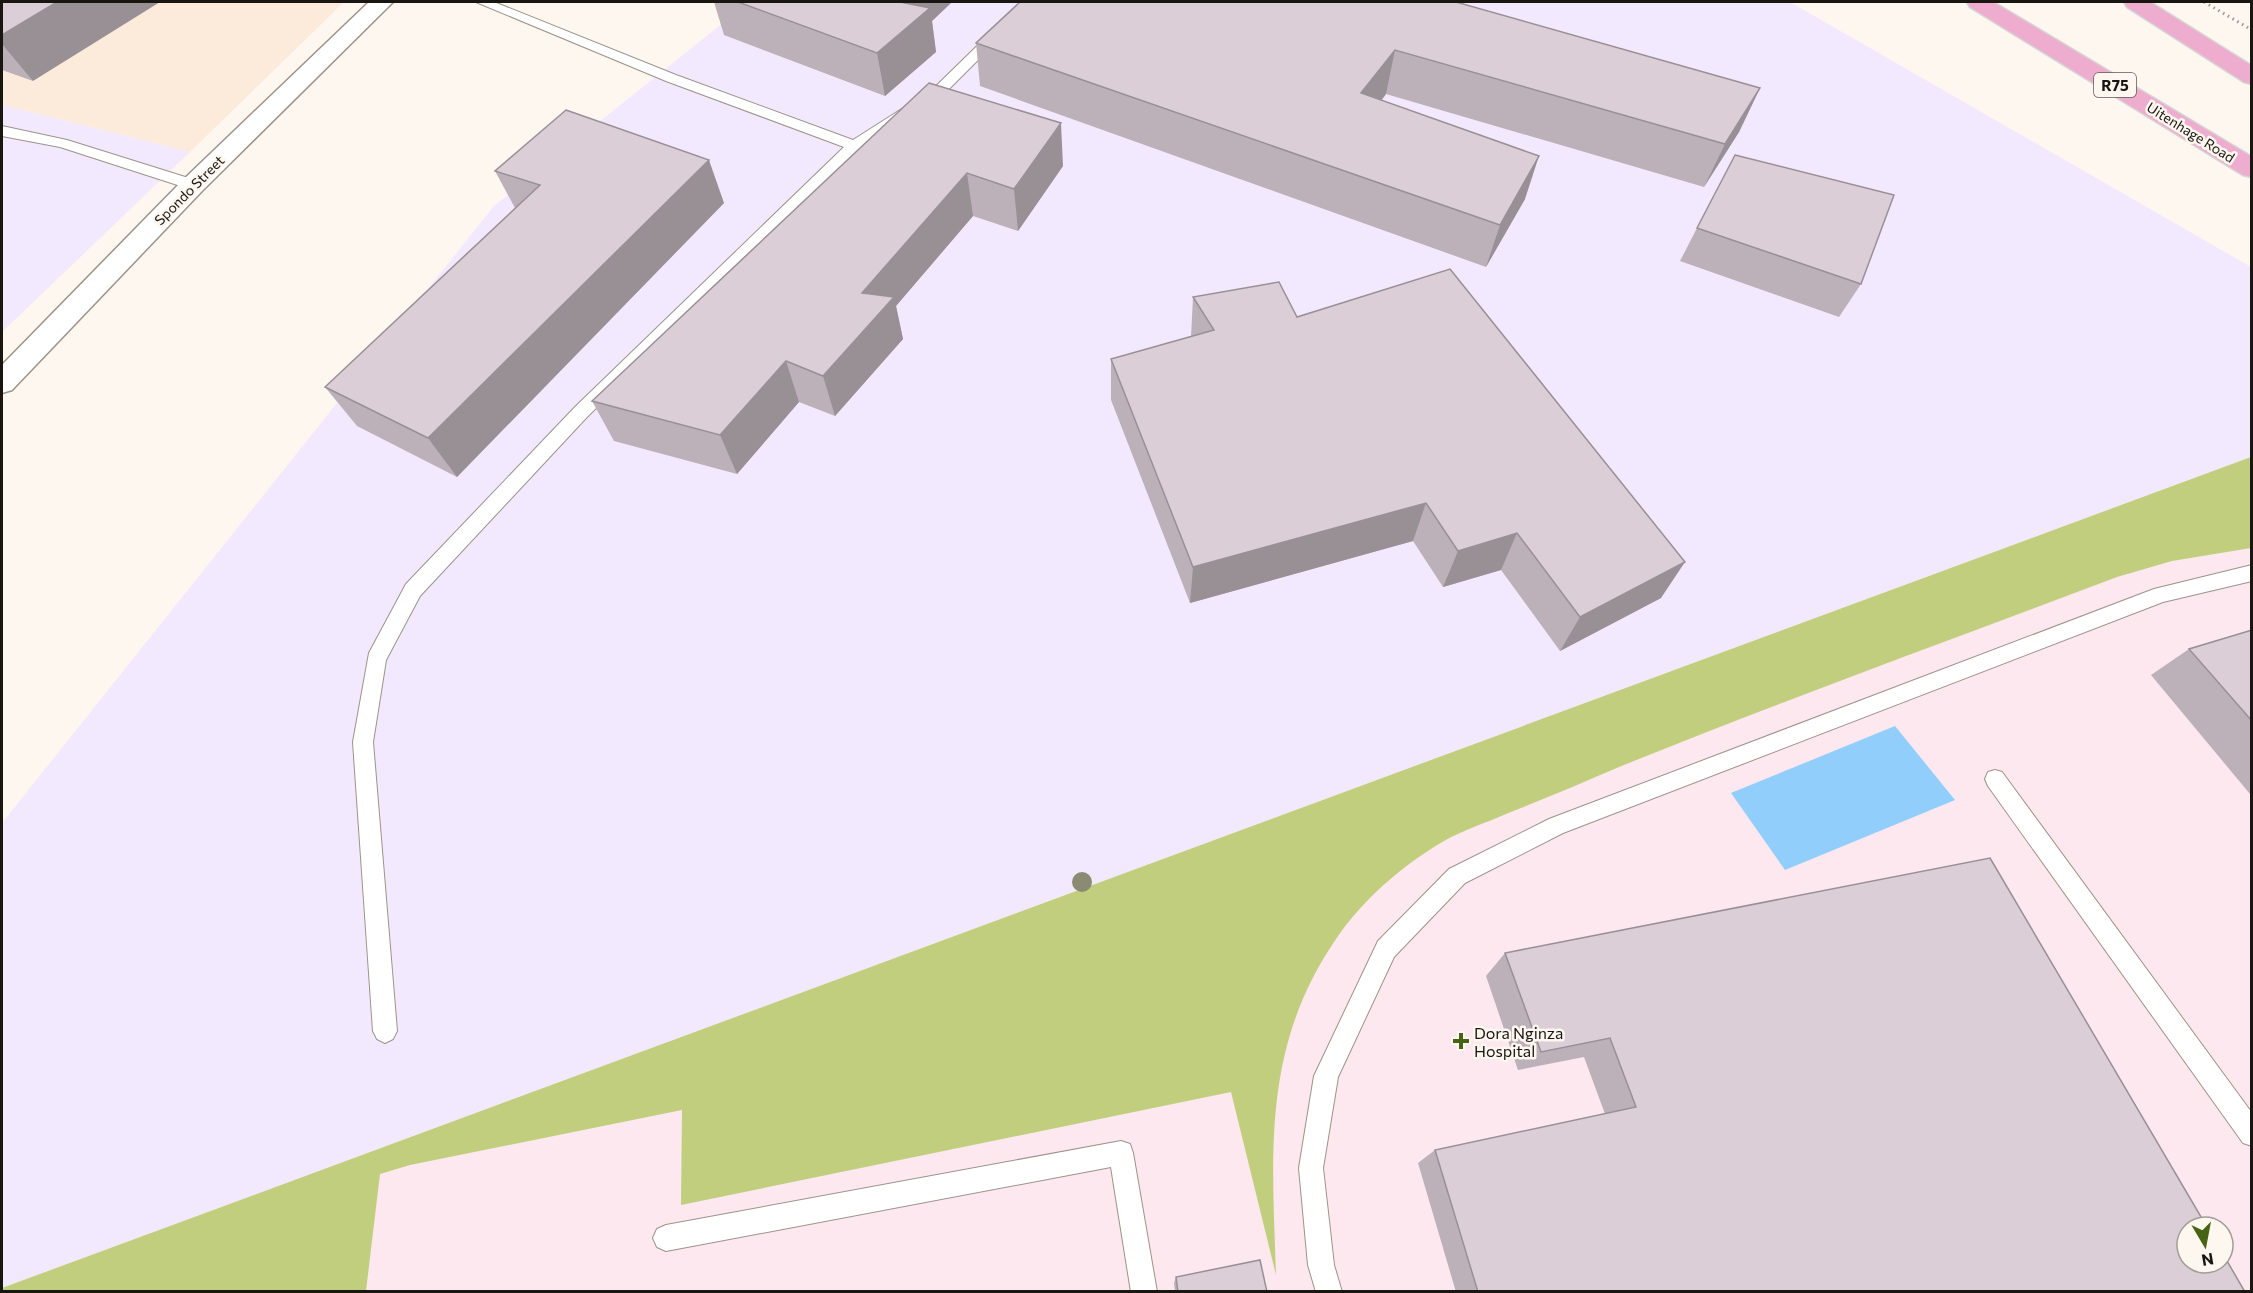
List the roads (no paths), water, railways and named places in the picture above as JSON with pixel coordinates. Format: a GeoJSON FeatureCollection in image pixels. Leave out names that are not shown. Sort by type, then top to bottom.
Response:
{"type":"FeatureCollection","features":[{"type":"Feature","properties":{"kind":"main road","name":"Spondo Street"},"geometry":{"type":"LineString","coordinates":[[2,382],[193,185],[382,2]]}},
{"type":"Feature","properties":{"kind":"main road","name":"Uitenhage Road"},"geometry":{"type":"LineString","coordinates":[[1978,2],[2252,169]]}},
{"type":"Feature","properties":{"kind":"main road"},"geometry":{"type":"LineString","coordinates":[[2135,2],[2252,77]]}},
{"type":"Feature","properties":{"kind":"lane"},"geometry":{"type":"LineString","coordinates":[[483,2],[671,78],[854,146]]}},
{"type":"Feature","properties":{"kind":"lane"},"geometry":{"type":"LineString","coordinates":[[385,1031],[363,742],[375,659],[413,590],[581,412],[854,146],[938,92],[1029,2]]}},
{"type":"Feature","properties":{"kind":"lane"},"geometry":{"type":"LineString","coordinates":[[2,130],[62,143],[193,185]]}},
{"type":"Feature","properties":{"kind":"lane"},"geometry":{"type":"LineString","coordinates":[[1329,1292],[1321,1265],[1311,1168],[1326,1076],[1386,949],[1457,876],[1556,826],[2161,595],[2252,573]]}},
{"type":"Feature","properties":{"kind":"lane"},"geometry":{"type":"LineString","coordinates":[[1995,779],[2252,1134]]}},
{"type":"Feature","properties":{"kind":"lane"},"geometry":{"type":"LineString","coordinates":[[666,1238],[1121,1153],[1144,1292]]}},
{"type":"Feature","properties":{"kind":"water"},"geometry":{"type":"Polygon","coordinates":[[[1895,726],[1955,800],[1785,870],[1731,793],[1895,726]]]}},
{"type":"Feature","properties":{"kind":"place","name":"Dora Nginza Hospital"},"geometry":{"type":"Point","coordinates":[1461,1041]}}]}
